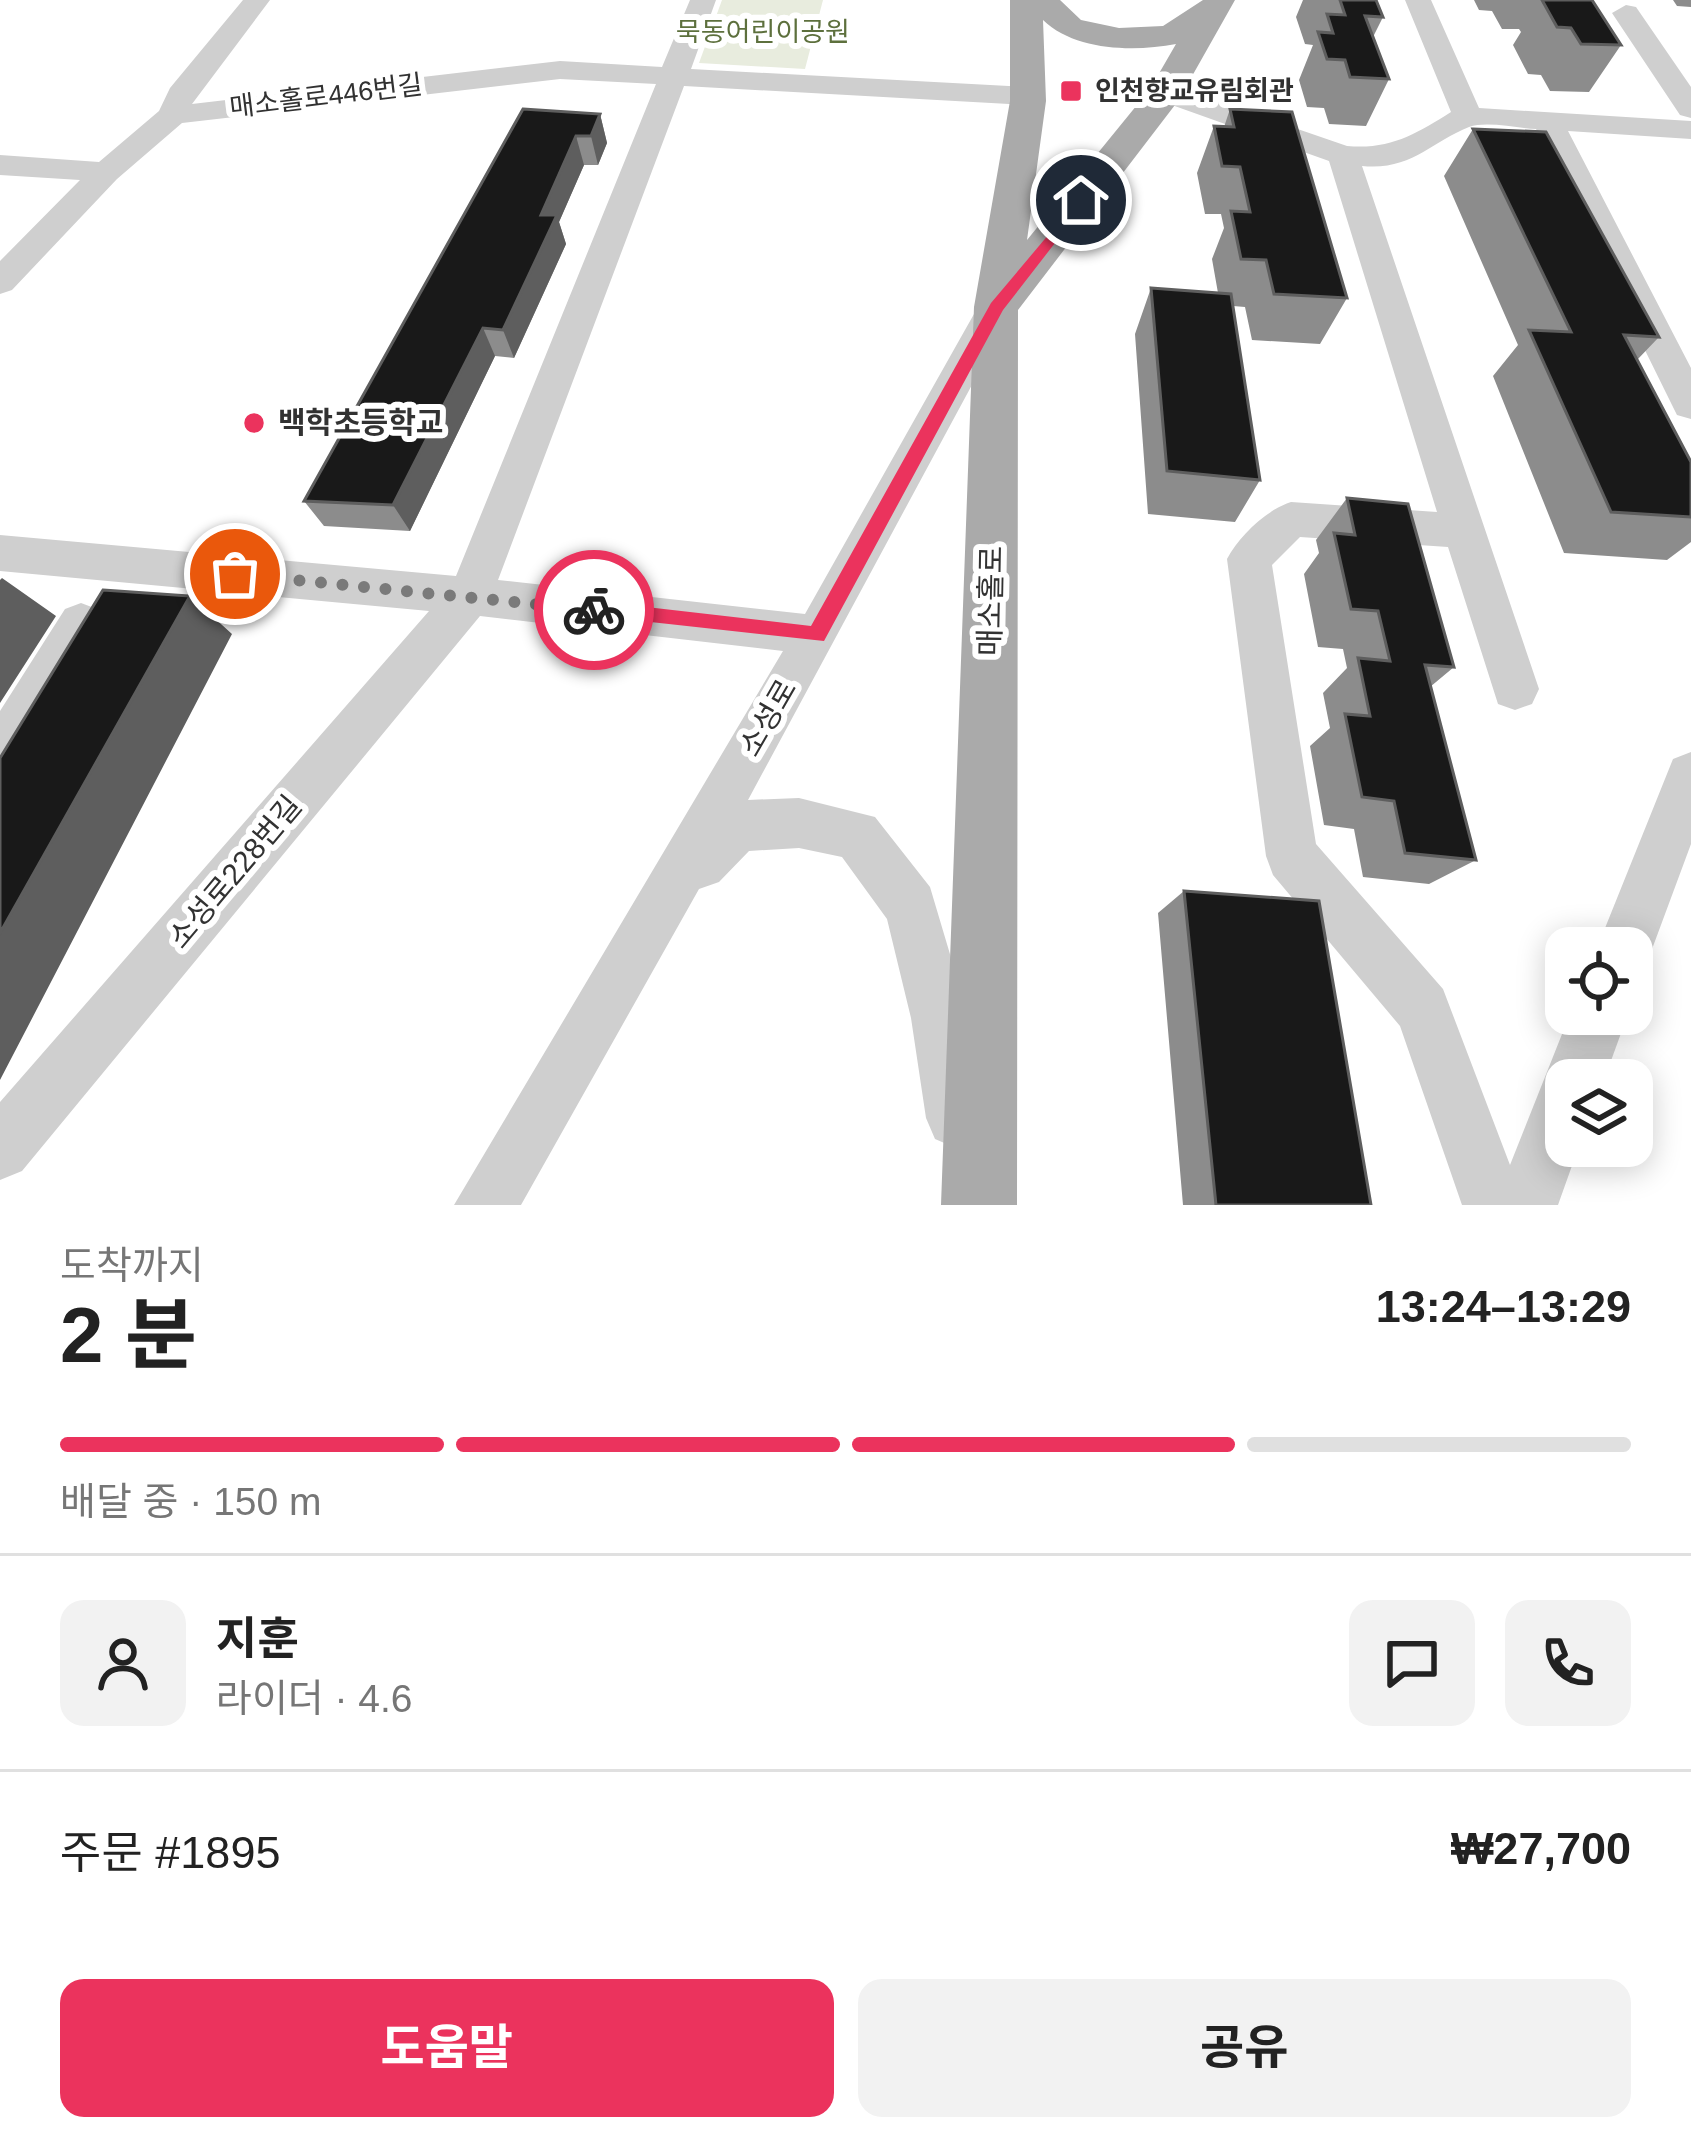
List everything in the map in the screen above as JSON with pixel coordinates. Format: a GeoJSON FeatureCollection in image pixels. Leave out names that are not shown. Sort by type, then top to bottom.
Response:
{"type":"FeatureCollection","features":[{"type":"Feature","properties":{"kind":"main road","name":"매소홀로"},"geometry":{"type":"LineString","coordinates":[[979,1205],[996,307],[1028,96],[1026,0]]}},
{"type":"Feature","properties":{"kind":"main road"},"geometry":{"type":"LineString","coordinates":[[1041,0],[1070,28],[1120,38],[1170,36],[1217,4]]}},
{"type":"Feature","properties":{"kind":"main road","name":"소성로"},"geometry":{"type":"LineString","coordinates":[[996,307],[1165,93],[1217,4]]}},
{"type":"Feature","properties":{"kind":"street"},"geometry":{"type":"LineString","coordinates":[[0,282],[106,172],[173,115],[180,94],[257,0]]}},
{"type":"Feature","properties":{"kind":"street"},"geometry":{"type":"LineString","coordinates":[[470,596],[703,0]]}},
{"type":"Feature","properties":{"kind":"street"},"geometry":{"type":"LineString","coordinates":[[1418,0],[1468,116]]}},
{"type":"Feature","properties":{"kind":"street"},"geometry":{"type":"LineString","coordinates":[[1626,14],[1691,109]]}},
{"type":"Feature","properties":{"kind":"street","name":"매소홀로446번길"},"geometry":{"type":"LineString","coordinates":[[173,115],[537,71],[1028,96]]}},
{"type":"Feature","properties":{"kind":"street"},"geometry":{"type":"LineString","coordinates":[[1165,93],[1343,154],[1376,158],[1416,147],[1468,116],[1691,130]]}},
{"type":"Feature","properties":{"kind":"street"},"geometry":{"type":"LineString","coordinates":[[1547,121],[1691,405]]}},
{"type":"Feature","properties":{"kind":"street"},"geometry":{"type":"LineString","coordinates":[[1343,154],[1515,689]]}},
{"type":"Feature","properties":{"kind":"street"},"geometry":{"type":"LineString","coordinates":[[0,165],[106,172]]}},
{"type":"Feature","properties":{"kind":"street","name":"소성로"},"geometry":{"type":"LineString","coordinates":[[486,1205],[817,635],[996,307]]}},
{"type":"Feature","properties":{"kind":"street"},"geometry":{"type":"LineString","coordinates":[[1465,531],[1291,519],[1249,559],[1292,856],[1423,1009],[1493,1205]]}},
{"type":"Feature","properties":{"kind":"street"},"geometry":{"type":"LineString","coordinates":[[0,554],[470,596],[817,635]]}},
{"type":"Feature","properties":{"kind":"street","name":"소성로228번길"},"geometry":{"type":"LineString","coordinates":[[0,1149],[470,596]]}},
{"type":"Feature","properties":{"kind":"street"},"geometry":{"type":"LineString","coordinates":[[0,755],[81,623]]}},
{"type":"Feature","properties":{"kind":"street"},"geometry":{"type":"LineString","coordinates":[[1633,927],[1691,776]]}},
{"type":"Feature","properties":{"kind":"street"},"geometry":{"type":"LineString","coordinates":[[661,904],[737,826],[799,823],[857,835],[911,906],[940,1018],[970,1205]]}},
{"type":"Feature","properties":{"kind":"street"},"geometry":{"type":"LineString","coordinates":[[1526,1205],[1545,1156]]}},
{"type":"Feature","properties":{"kind":"green space","name":"묵동어린이공원"},"geometry":{"type":"Polygon","coordinates":[[[722,0],[823,0],[805,69],[699,63],[722,0]]]}},
{"type":"Feature","properties":{"kind":"building"},"geometry":{"type":"Polygon","coordinates":[[[1340,0],[1376,0],[1383,17],[1365,16],[1389,79],[1350,77],[1345,60],[1327,59],[1318,32],[1333,33],[1327,14],[1345,15],[1340,0]]]}},
{"type":"Feature","properties":{"kind":"building"},"geometry":{"type":"Polygon","coordinates":[[[1542,0],[1592,0],[1621,45],[1581,44],[1571,28],[1557,27],[1542,0]]]}},
{"type":"Feature","properties":{"kind":"building"},"geometry":{"type":"Polygon","coordinates":[[[523,109],[600,114],[591,136],[576,136],[541,215],[557,215],[503,330],[483,328],[393,505],[304,501],[523,109]]]}},
{"type":"Feature","properties":{"kind":"building"},"geometry":{"type":"Polygon","coordinates":[[[1230,109],[1292,112],[1347,298],[1274,294],[1266,260],[1241,259],[1231,211],[1250,212],[1240,167],[1222,166],[1214,126],[1234,127],[1230,109]]]}},
{"type":"Feature","properties":{"kind":"building"},"geometry":{"type":"Polygon","coordinates":[[[1473,129],[1546,132],[1659,337],[1624,335],[1691,462],[1691,517],[1611,512],[1529,330],[1571,332],[1473,129]]]}},
{"type":"Feature","properties":{"kind":"building"},"geometry":{"type":"Polygon","coordinates":[[[1151,288],[1231,294],[1260,480],[1167,471],[1151,288]]]}},
{"type":"Feature","properties":{"kind":"building"},"geometry":{"type":"Polygon","coordinates":[[[1347,498],[1408,504],[1454,667],[1425,665],[1476,860],[1405,853],[1394,801],[1362,797],[1345,714],[1370,716],[1358,658],[1390,661],[1378,611],[1351,609],[1334,533],[1355,535],[1347,498]]]}},
{"type":"Feature","properties":{"kind":"building"},"geometry":{"type":"Polygon","coordinates":[[[103,590],[190,596],[0,933],[0,758],[103,590]]]}},
{"type":"Feature","properties":{"kind":"building"},"geometry":{"type":"Polygon","coordinates":[[[1184,891],[1319,901],[1371,1205],[1216,1205],[1184,891]]]}},
{"type":"Feature","properties":{"kind":"way so far"},"geometry":{"type":"LineString","coordinates":[[235,574],[594,610]]}},
{"type":"Feature","properties":{"kind":"place","name":"인천향교유림회관"},"geometry":{"type":"Point","coordinates":[1071,91]}},
{"type":"Feature","properties":{"kind":"place","name":"백학초등학교"},"geometry":{"type":"Point","coordinates":[254,423]}},
{"type":"Feature","properties":{"kind":"route"},"geometry":{"type":"LineString","coordinates":[[594,610],[817,635],[996,307],[1081,200]]}}]}
